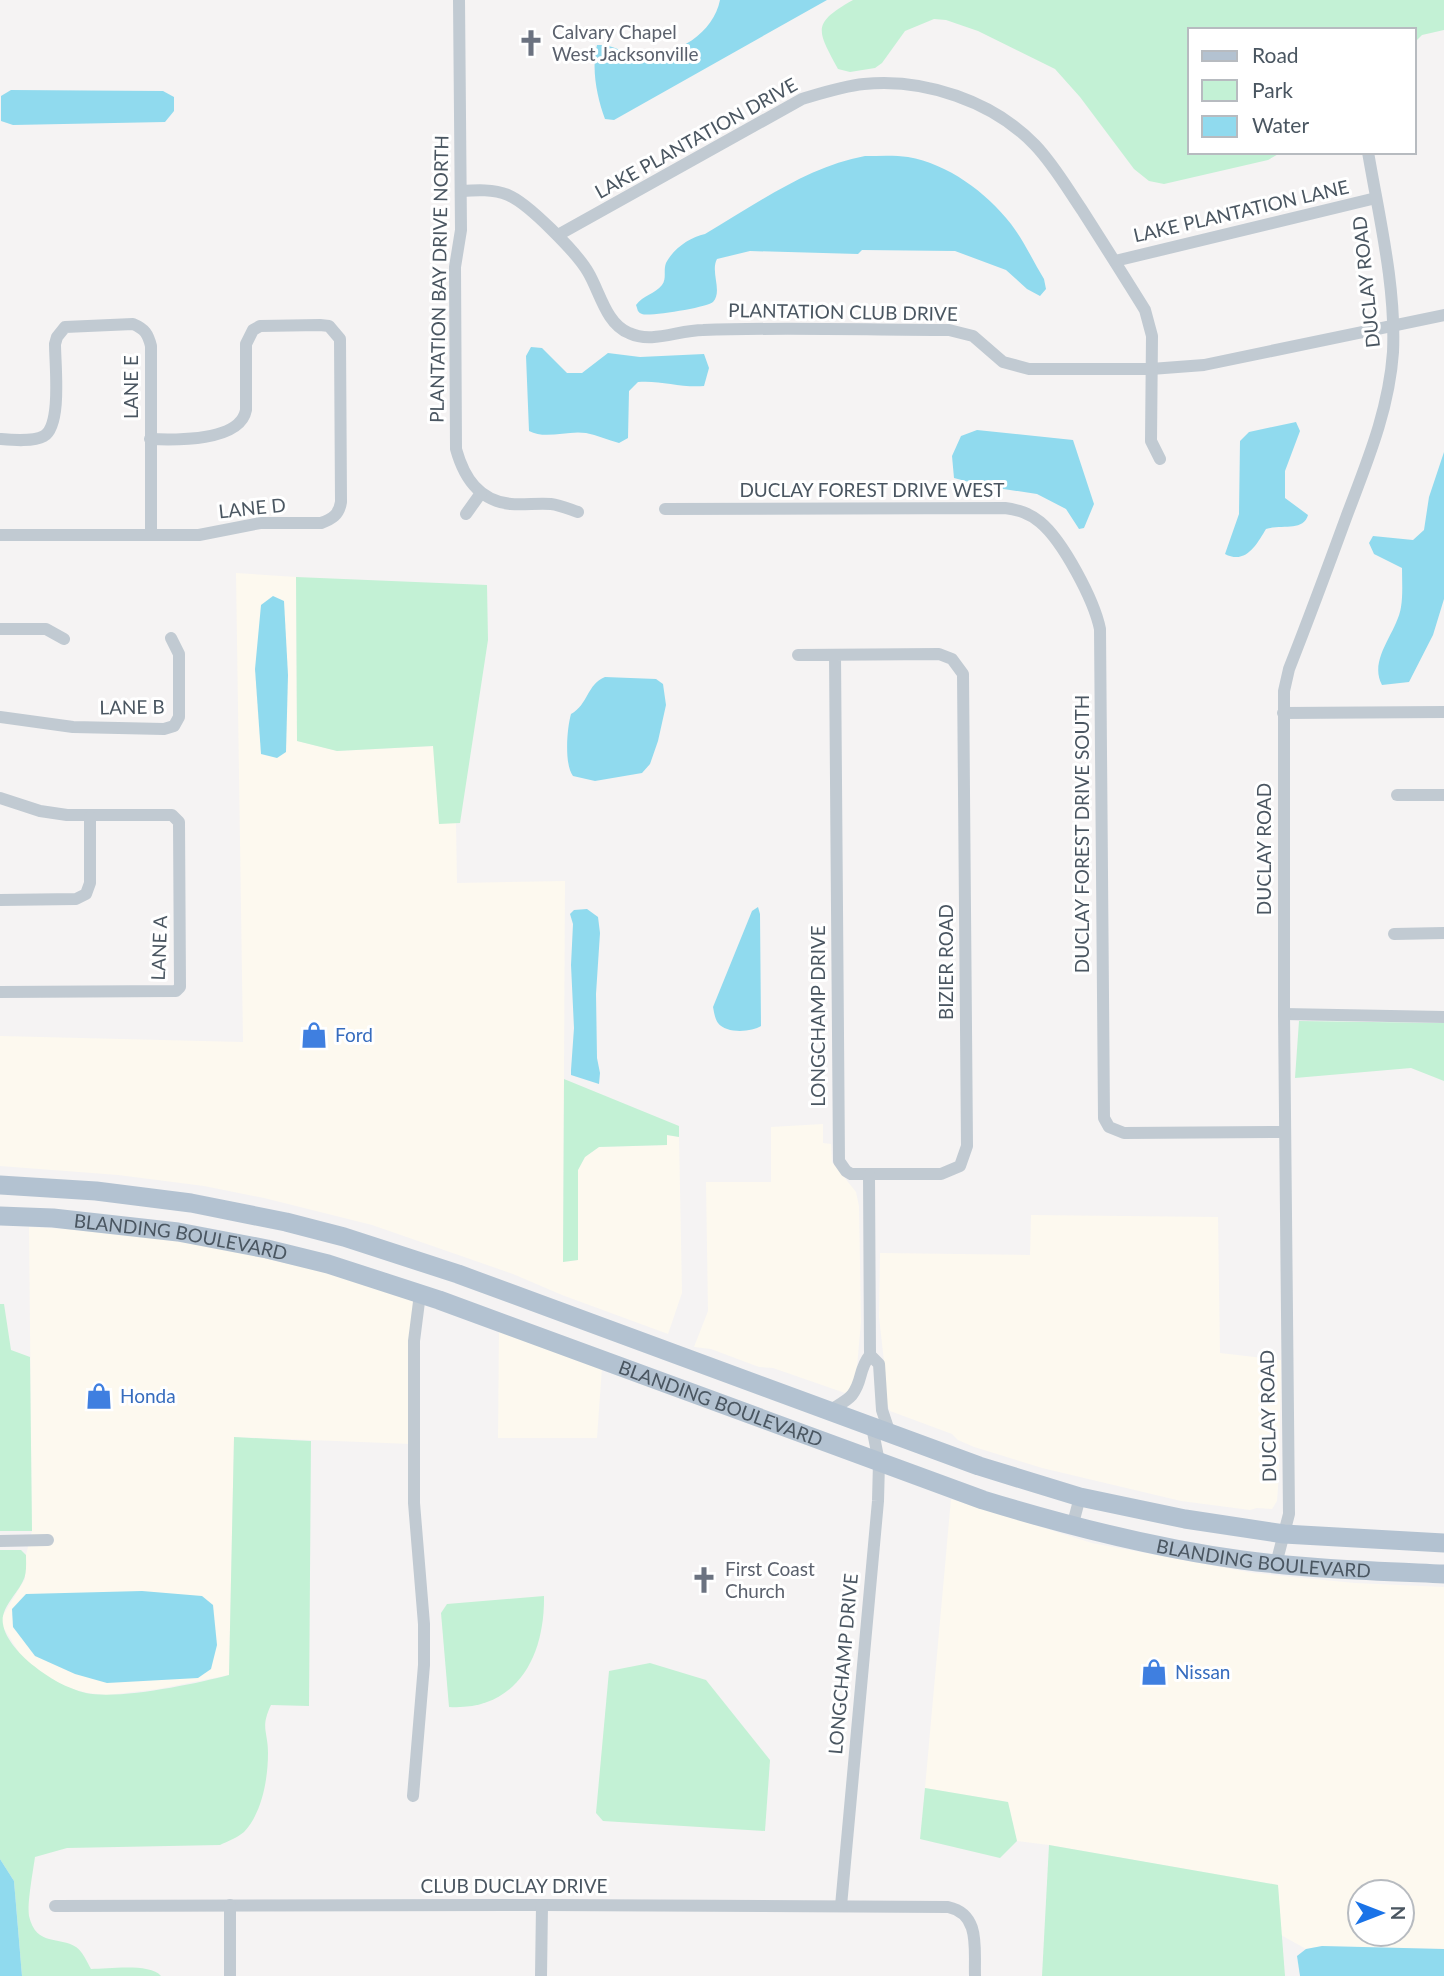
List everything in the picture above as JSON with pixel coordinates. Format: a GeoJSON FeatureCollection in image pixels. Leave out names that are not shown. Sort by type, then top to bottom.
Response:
{"type":"FeatureCollection","features":[{"type":"Feature","properties":{"kind":"main road","name":"BLANDING BOULEVARD"},"geometry":{"type":"LineString","coordinates":[[0,1185],[96,1191],[214,1207],[335,1235],[458,1274],[979,1466],[1080,1497],[1185,1519],[1284,1534],[1444,1543]]}},
{"type":"Feature","properties":{"kind":"main road"},"geometry":{"type":"LineString","coordinates":[[53,1188],[53,1217]]}},
{"type":"Feature","properties":{"kind":"main road","name":"BLANDING BOULEVARD"},"geometry":{"type":"LineString","coordinates":[[0,1216],[53,1217],[204,1236],[328,1264],[595,1357],[983,1500],[1072,1527],[1199,1553],[1276,1564],[1444,1574]]}},
{"type":"Feature","properties":{"kind":"main road"},"geometry":{"type":"LineString","coordinates":[[328,1264],[335,1235]]}},
{"type":"Feature","properties":{"kind":"main road"},"geometry":{"type":"LineString","coordinates":[[595,1357],[604,1329]]}},
{"type":"Feature","properties":{"kind":"street","name":"PLANTATION BAY DRIVE NORTH"},"geometry":{"type":"LineString","coordinates":[[459,0],[461,230],[455,267],[456,449],[461,468],[470,483],[481,493]]}},
{"type":"Feature","properties":{"kind":"street","name":"LAKE PLANTATION DRIVE"},"geometry":{"type":"LineString","coordinates":[[558,235],[802,99],[855,85],[910,84],[964,99],[1010,124],[1033,143],[1052,164],[1115,261],[1149,320],[1152,336],[1151,441],[1160,459]]}},
{"type":"Feature","properties":{"kind":"street","name":"DUCLAY ROAD"},"geometry":{"type":"LineString","coordinates":[[1276,1564],[1289,1514],[1283,713],[1289,669],[1381,421],[1391,366],[1391,306],[1368,154]]}},
{"type":"Feature","properties":{"kind":"street","name":"PLANTATION CLUB DRIVE"},"geometry":{"type":"LineString","coordinates":[[461,191],[495,191],[511,196],[574,251],[588,271],[611,318],[619,327],[642,337],[654,338],[700,330],[948,330],[973,336],[1003,362],[1029,369],[1151,369],[1204,365],[1444,315]]}},
{"type":"Feature","properties":{"kind":"street","name":"LAKE PLANTATION LANE"},"geometry":{"type":"LineString","coordinates":[[1115,261],[1376,198]]}},
{"type":"Feature","properties":{"kind":"street","name":"LANE E"},"geometry":{"type":"LineString","coordinates":[[0,439],[38,439],[51,430],[55,416],[57,337],[61,331],[72,325],[133,324],[147,333],[150,346],[150,439],[199,438],[237,426],[246,410],[246,344],[253,330],[260,326],[329,326],[336,331],[341,346]]}},
{"type":"Feature","properties":{"kind":"street","name":"LANE D"},"geometry":{"type":"LineString","coordinates":[[0,536],[198,535],[260,523],[321,523],[335,516],[341,502],[341,346]]}},
{"type":"Feature","properties":{"kind":"street"},"geometry":{"type":"LineString","coordinates":[[150,439],[151,535]]}},
{"type":"Feature","properties":{"kind":"street"},"geometry":{"type":"LineString","coordinates":[[466,514],[481,493],[497,502],[553,504],[578,512]]}},
{"type":"Feature","properties":{"kind":"street","name":"DUCLAY FOREST DRIVE WEST"},"geometry":{"type":"LineString","coordinates":[[665,509],[1005,508],[1019,510],[1041,523],[1062,550]]}},
{"type":"Feature","properties":{"kind":"street","name":"DUCLAY FOREST DRIVE SOUTH"},"geometry":{"type":"LineString","coordinates":[[1062,550],[1090,596],[1100,629],[1103,1109],[1109,1127],[1124,1133],[1285,1132]]}},
{"type":"Feature","properties":{"kind":"street"},"geometry":{"type":"LineString","coordinates":[[0,629],[46,629],[64,639]]}},
{"type":"Feature","properties":{"kind":"street","name":"LANE B"},"geometry":{"type":"LineString","coordinates":[[0,717],[73,727],[164,729],[174,726],[179,717],[179,654],[171,638]]}},
{"type":"Feature","properties":{"kind":"street"},"geometry":{"type":"LineString","coordinates":[[799,654],[835,655]]}},
{"type":"Feature","properties":{"kind":"street","name":"BIZIER ROAD"},"geometry":{"type":"LineString","coordinates":[[835,655],[939,654],[951,659],[958,666],[963,674],[964,684],[967,1146],[960,1166],[941,1174],[869,1175]]}},
{"type":"Feature","properties":{"kind":"street","name":"LONGCHAMP DRIVE"},"geometry":{"type":"LineString","coordinates":[[829,1411],[850,1398],[856,1388],[861,1366],[870,1355],[869,1175],[846,1171],[838,1154],[835,655]]}},
{"type":"Feature","properties":{"kind":"street"},"geometry":{"type":"LineString","coordinates":[[1283,713],[1444,712]]}},
{"type":"Feature","properties":{"kind":"street"},"geometry":{"type":"LineString","coordinates":[[1397,795],[1444,795]]}},
{"type":"Feature","properties":{"kind":"street"},"geometry":{"type":"LineString","coordinates":[[0,798],[40,810],[90,817],[90,883],[86,894],[76,899],[0,900]]}},
{"type":"Feature","properties":{"kind":"street","name":"LANE A"},"geometry":{"type":"LineString","coordinates":[[0,992],[176,991],[180,987],[177,818],[173,815],[90,817]]}},
{"type":"Feature","properties":{"kind":"street"},"geometry":{"type":"LineString","coordinates":[[1394,934],[1444,933]]}},
{"type":"Feature","properties":{"kind":"street"},"geometry":{"type":"LineString","coordinates":[[1284,1014],[1444,1017]]}},
{"type":"Feature","properties":{"kind":"street"},"geometry":{"type":"LineString","coordinates":[[413,1796],[424,1665],[424,1624],[414,1503],[414,1340],[420,1294]]}},
{"type":"Feature","properties":{"kind":"street","name":"LONGCHAMP DRIVE"},"geometry":{"type":"LineString","coordinates":[[841,1906],[881,1431],[879,1364],[870,1355]]}},
{"type":"Feature","properties":{"kind":"street"},"geometry":{"type":"LineString","coordinates":[[1072,1527],[1080,1497]]}},
{"type":"Feature","properties":{"kind":"street"},"geometry":{"type":"LineString","coordinates":[[0,1541],[48,1540]]}},
{"type":"Feature","properties":{"kind":"street"},"geometry":{"type":"LineString","coordinates":[[230,1905],[230,1976]]}},
{"type":"Feature","properties":{"kind":"street"},"geometry":{"type":"LineString","coordinates":[[541,1976],[542,1905]]}},
{"type":"Feature","properties":{"kind":"street","name":"CLUB DUCLAY DRIVE"},"geometry":{"type":"LineString","coordinates":[[55,1906],[947,1907],[957,1909],[969,1918],[974,1933],[975,1976]]}},
{"type":"Feature","properties":{"kind":"shaded area"},"geometry":{"type":"Polygon","coordinates":[[[236,573],[296,577],[297,741],[337,751],[434,746],[439,823],[456,823],[457,883],[565,881],[563,1261],[578,1260],[578,1170],[585,1157],[599,1147],[666,1145],[667,1135],[679,1137],[682,1293],[668,1334],[513,1274],[372,1225],[204,1186],[118,1175],[0,1166],[0,1036],[243,1042],[236,573]]]}},
{"type":"Feature","properties":{"kind":"shaded area"},"geometry":{"type":"Polygon","coordinates":[[[823,1124],[823,1143],[831,1144],[832,1162],[856,1192],[859,1206],[861,1322],[856,1378],[845,1393],[773,1368],[759,1367],[711,1349],[694,1347],[708,1311],[706,1182],[771,1182],[771,1127],[823,1124]]]}},
{"type":"Feature","properties":{"kind":"shaded area"},"geometry":{"type":"Polygon","coordinates":[[[1031,1215],[1218,1217],[1220,1353],[1281,1360],[1279,1474],[1277,1501],[1272,1509],[1250,1510],[1181,1501],[1042,1468],[974,1447],[958,1440],[952,1434],[890,1411],[885,1399],[885,1370],[879,1317],[880,1253],[1030,1255],[1031,1215]]]}},
{"type":"Feature","properties":{"kind":"shaded area"},"geometry":{"type":"Polygon","coordinates":[[[29,1227],[118,1232],[221,1248],[358,1280],[414,1298],[411,1444],[234,1437],[229,1675],[158,1689],[107,1695],[88,1693],[69,1688],[46,1676],[22,1657],[3,1627],[2,1617],[25,1579],[26,1555],[32,1531],[29,1227]]]}},
{"type":"Feature","properties":{"kind":"shaded area"},"geometry":{"type":"Polygon","coordinates":[[[499,1330],[602,1367],[597,1438],[498,1438],[499,1330]]]}},
{"type":"Feature","properties":{"kind":"shaded area"},"geometry":{"type":"Polygon","coordinates":[[[951,1499],[1092,1543],[1253,1573],[1355,1583],[1444,1587],[1444,1949],[1403,1948],[1416,1948],[1416,1878],[1346,1878],[1346,1947],[1306,1949],[1281,1935],[1278,1885],[1017,1841],[1008,1802],[925,1788],[951,1499]]]}},
{"type":"Feature","properties":{"kind":"green space"},"geometry":{"type":"Polygon","coordinates":[[[853,0],[1444,0],[1444,30],[1422,35],[1416,41],[1416,28],[1188,28],[1188,154],[1278,154],[1268,160],[1164,184],[1149,181],[1134,169],[1080,97],[1055,69],[978,31],[946,20],[934,19],[905,31],[882,63],[875,68],[850,72],[838,69],[826,46],[822,29],[824,22],[853,0]]]}},
{"type":"Feature","properties":{"kind":"green space"},"geometry":{"type":"Polygon","coordinates":[[[296,577],[487,585],[488,640],[460,823],[439,824],[433,746],[337,751],[297,741],[296,577]]]}},
{"type":"Feature","properties":{"kind":"green space"},"geometry":{"type":"Polygon","coordinates":[[[1299,1021],[1444,1023],[1444,1081],[1411,1068],[1295,1078],[1299,1021]]]}},
{"type":"Feature","properties":{"kind":"green space"},"geometry":{"type":"Polygon","coordinates":[[[564,1079],[679,1126],[679,1137],[667,1135],[667,1145],[599,1147],[585,1157],[578,1170],[578,1260],[563,1262],[564,1079]]]}},
{"type":"Feature","properties":{"kind":"green space"},"geometry":{"type":"Polygon","coordinates":[[[0,1304],[4,1304],[11,1350],[30,1357],[32,1531],[0,1531],[0,1304]]]}},
{"type":"Feature","properties":{"kind":"green space"},"geometry":{"type":"Polygon","coordinates":[[[234,1437],[311,1441],[309,1706],[271,1705],[265,1724],[268,1763],[263,1795],[250,1824],[235,1838],[220,1845],[67,1848],[35,1857],[29,1916],[37,1932],[43,1937],[76,1947],[91,1969],[139,1968],[148,1969],[161,1976],[22,1976],[14,1881],[0,1859],[0,1550],[21,1550],[26,1555],[24,1578],[4,1613],[4,1630],[24,1658],[58,1682],[86,1693],[100,1695],[136,1693],[229,1675],[234,1437]]]}},
{"type":"Feature","properties":{"kind":"green space"},"geometry":{"type":"Polygon","coordinates":[[[544,1596],[539,1639],[522,1676],[493,1700],[473,1706],[449,1707],[441,1613],[447,1604],[544,1596]]]}},
{"type":"Feature","properties":{"kind":"green space"},"geometry":{"type":"Polygon","coordinates":[[[650,1663],[706,1680],[770,1760],[765,1831],[603,1821],[596,1813],[609,1671],[650,1663]]]}},
{"type":"Feature","properties":{"kind":"green space"},"geometry":{"type":"Polygon","coordinates":[[[925,1788],[1008,1802],[1017,1841],[1000,1858],[920,1839],[925,1788]]]}},
{"type":"Feature","properties":{"kind":"green space"},"geometry":{"type":"Polygon","coordinates":[[[1049,1845],[1278,1885],[1285,1976],[1042,1976],[1049,1845]]]}},
{"type":"Feature","properties":{"kind":"water"},"geometry":{"type":"Polygon","coordinates":[[[720,0],[827,0],[614,120],[605,119],[596,83],[597,45],[634,55],[662,54],[699,35],[716,13],[720,0]]]}},
{"type":"Feature","properties":{"kind":"water"},"geometry":{"type":"Polygon","coordinates":[[[11,90],[163,91],[174,97],[174,111],[165,122],[13,125],[1,121],[1,96],[11,90]]]}},
{"type":"Feature","properties":{"kind":"water"},"geometry":{"type":"Polygon","coordinates":[[[865,156],[903,156],[923,161],[965,181],[990,201],[1011,224],[1044,279],[1046,289],[1040,296],[1027,289],[1006,270],[955,251],[862,250],[858,254],[750,251],[717,259],[717,292],[713,302],[666,313],[647,315],[638,312],[636,305],[662,285],[666,263],[682,244],[705,234],[803,177],[823,168],[865,156]]]}},
{"type":"Feature","properties":{"kind":"water"},"geometry":{"type":"Polygon","coordinates":[[[531,347],[542,348],[567,373],[582,373],[608,353],[640,357],[704,354],[709,368],[704,386],[638,382],[629,391],[628,438],[619,443],[586,433],[542,435],[529,431],[526,356],[531,347]]]}},
{"type":"Feature","properties":{"kind":"water"},"geometry":{"type":"Polygon","coordinates":[[[1296,422],[1300,431],[1285,471],[1285,498],[1308,515],[1302,524],[1297,526],[1266,529],[1255,546],[1245,555],[1232,557],[1225,554],[1239,514],[1240,441],[1249,432],[1296,422]]]}},
{"type":"Feature","properties":{"kind":"water"},"geometry":{"type":"Polygon","coordinates":[[[977,430],[1073,440],[1094,504],[1084,528],[1079,529],[1066,509],[1037,494],[984,486],[954,478],[952,456],[961,436],[977,430]]]}},
{"type":"Feature","properties":{"kind":"water"},"geometry":{"type":"Polygon","coordinates":[[[1444,452],[1444,599],[1433,635],[1409,682],[1382,685],[1378,666],[1401,607],[1402,568],[1374,554],[1369,543],[1373,536],[1413,540],[1424,530],[1429,497],[1444,452]]]}},
{"type":"Feature","properties":{"kind":"water"},"geometry":{"type":"Polygon","coordinates":[[[273,596],[284,601],[288,675],[286,752],[277,758],[261,754],[255,669],[261,605],[273,596]]]}},
{"type":"Feature","properties":{"kind":"water"},"geometry":{"type":"Polygon","coordinates":[[[605,677],[656,679],[663,684],[666,705],[650,764],[642,773],[595,781],[573,776],[568,763],[568,737],[571,714],[581,705],[594,684],[605,677]]]}},
{"type":"Feature","properties":{"kind":"water"},"geometry":{"type":"Polygon","coordinates":[[[758,907],[761,1026],[746,1031],[727,1029],[718,1023],[713,1007],[752,911],[758,907]]]}},
{"type":"Feature","properties":{"kind":"water"},"geometry":{"type":"Polygon","coordinates":[[[587,909],[598,917],[600,933],[596,994],[599,1084],[571,1075],[574,1028],[571,965],[573,924],[570,914],[574,910],[587,909]]]}},
{"type":"Feature","properties":{"kind":"water"},"geometry":{"type":"Polygon","coordinates":[[[142,1591],[202,1596],[213,1605],[217,1645],[211,1669],[198,1678],[107,1683],[75,1674],[35,1656],[13,1627],[12,1609],[26,1594],[142,1591]]]}},
{"type":"Feature","properties":{"kind":"water"},"geometry":{"type":"Polygon","coordinates":[[[0,1859],[14,1881],[22,1976],[0,1976],[0,1859]]]}},
{"type":"Feature","properties":{"kind":"water"},"geometry":{"type":"Polygon","coordinates":[[[1322,1946],[1444,1949],[1444,1976],[1300,1976],[1297,1956],[1306,1949],[1322,1946]]]}},
{"type":"Feature","properties":{"kind":"place","name":"Calvary Chapel West Jacksonville"},"geometry":{"type":"Point","coordinates":[531,43]}},
{"type":"Feature","properties":{"kind":"place","name":"Ford"},"geometry":{"type":"Point","coordinates":[314,1035]}},
{"type":"Feature","properties":{"kind":"place","name":"Honda"},"geometry":{"type":"Point","coordinates":[99,1396]}},
{"type":"Feature","properties":{"kind":"place","name":"First Coast Church"},"geometry":{"type":"Point","coordinates":[704,1580]}},
{"type":"Feature","properties":{"kind":"place","name":"Nissan"},"geometry":{"type":"Point","coordinates":[1154,1672]}}]}
